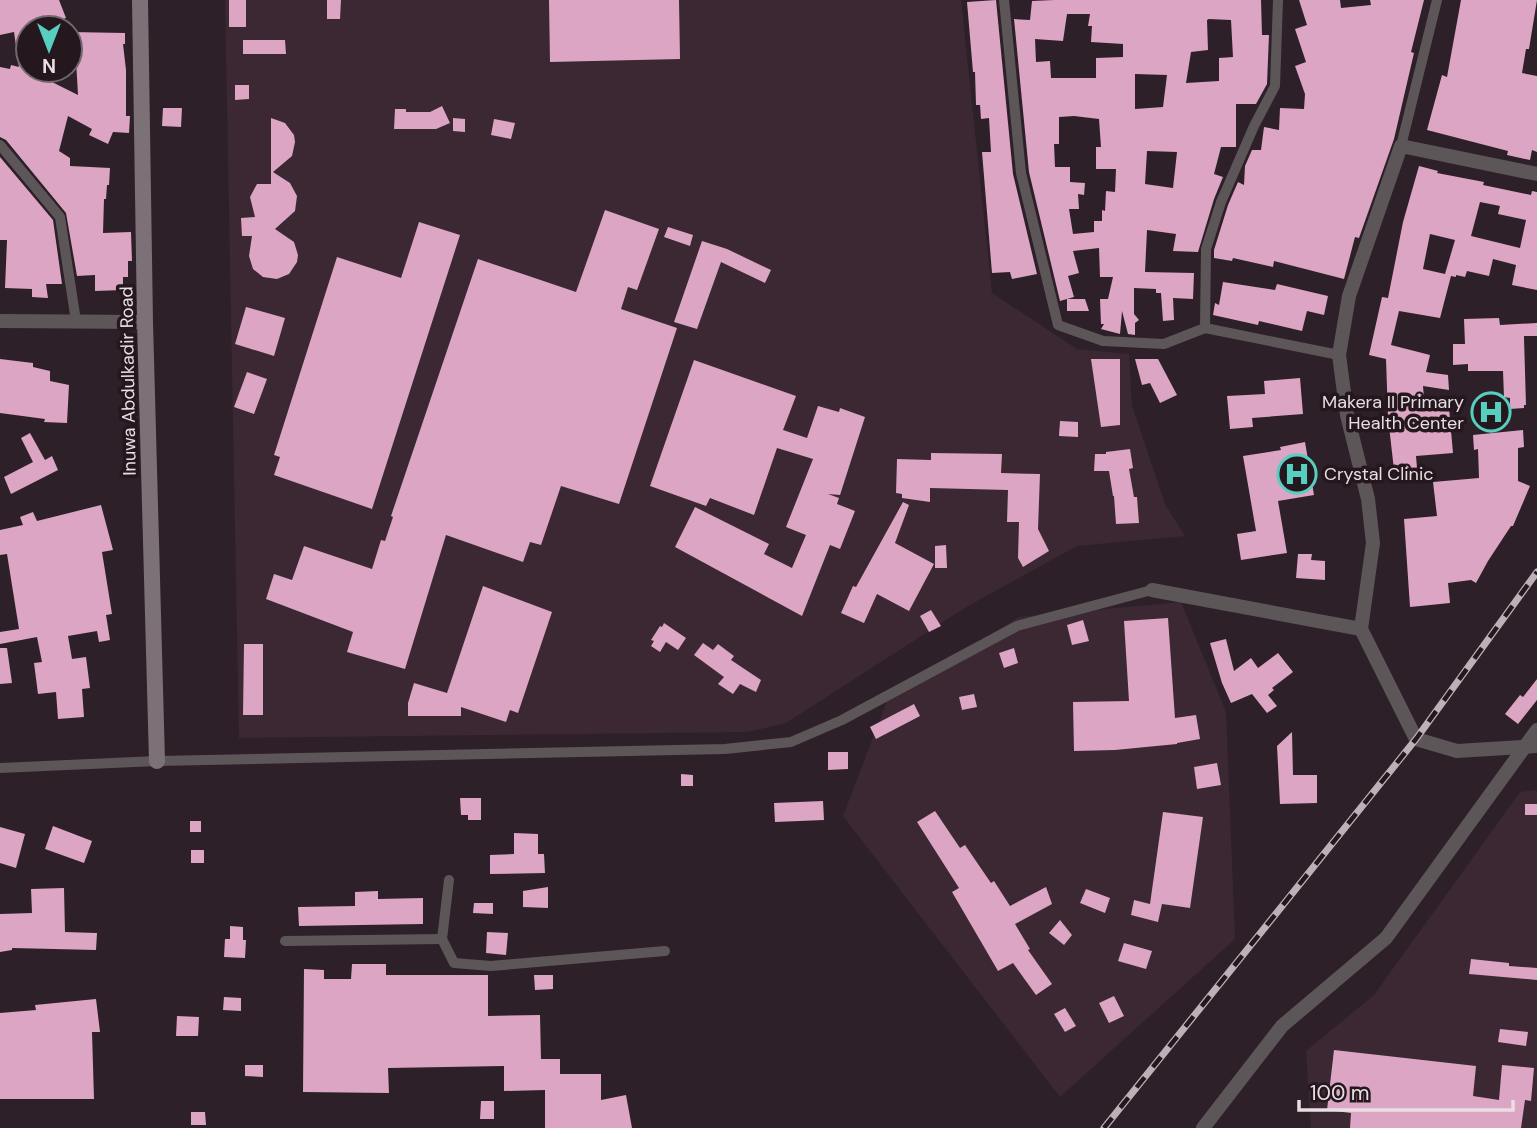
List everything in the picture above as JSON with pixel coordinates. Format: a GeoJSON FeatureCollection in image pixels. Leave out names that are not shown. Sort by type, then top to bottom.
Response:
{"type":"FeatureCollection","features":[{"type":"Feature","properties":{"kind":"main road","name":"Inuwa Abdulkadir Road"},"geometry":{"type":"LineString","coordinates":[[144,1],[145,322],[157,761]]}},
{"type":"Feature","properties":{"kind":"street"},"geometry":{"type":"LineString","coordinates":[[1004,0],[1021,173],[1058,325],[1103,341],[1164,344],[1205,328],[1339,355]]}},
{"type":"Feature","properties":{"kind":"street"},"geometry":{"type":"LineString","coordinates":[[1205,328],[1206,249],[1221,202],[1275,86],[1278,0]]}},
{"type":"Feature","properties":{"kind":"street"},"geometry":{"type":"LineString","coordinates":[[1437,0],[1401,146],[1349,296],[1339,355],[1347,415],[1368,499],[1373,542],[1361,629],[1416,739],[1457,751],[1531,746]]}},
{"type":"Feature","properties":{"kind":"street"},"geometry":{"type":"LineString","coordinates":[[0,145],[60,217],[76,321]]}},
{"type":"Feature","properties":{"kind":"street"},"geometry":{"type":"LineString","coordinates":[[1401,146],[1537,174]]}},
{"type":"Feature","properties":{"kind":"street"},"geometry":{"type":"LineString","coordinates":[[0,321],[145,322]]}},
{"type":"Feature","properties":{"kind":"street"},"geometry":{"type":"LineString","coordinates":[[0,768],[157,761],[713,749],[791,742],[842,720],[1017,626],[1152,590],[1361,629]]}},
{"type":"Feature","properties":{"kind":"street"},"geometry":{"type":"LineString","coordinates":[[1203,1128],[1282,1026],[1386,938],[1531,746],[1537,730]]}},
{"type":"Feature","properties":{"kind":"street"},"geometry":{"type":"LineString","coordinates":[[449,880],[442,939],[454,963],[491,966],[665,951]]}},
{"type":"Feature","properties":{"kind":"street"},"geometry":{"type":"LineString","coordinates":[[285,941],[442,939]]}},
{"type":"Feature","properties":{"kind":"shaded area"},"geometry":{"type":"Polygon","coordinates":[[[225,0],[961,0],[992,293],[1077,349],[1129,354],[1132,406],[1165,504],[1185,536],[1077,546],[968,606],[786,723],[748,732],[239,738],[225,0]]]}},
{"type":"Feature","properties":{"kind":"shaded area"},"geometry":{"type":"Polygon","coordinates":[[[1181,602],[1226,712],[1235,939],[1060,1097],[843,816],[888,698],[1019,617],[1181,602]]]}},
{"type":"Feature","properties":{"kind":"shaded area"},"geometry":{"type":"Polygon","coordinates":[[[1537,790],[1537,1128],[1311,1128],[1306,1051],[1374,995],[1520,792],[1537,790]]]}},
{"type":"Feature","properties":{"kind":"building"},"geometry":{"type":"Polygon","coordinates":[[[0,0],[59,0],[64,14],[14,14],[14,32],[0,35],[0,0]]]}},
{"type":"Feature","properties":{"kind":"building"},"geometry":{"type":"Polygon","coordinates":[[[229,0],[246,0],[246,27],[229,27],[229,0]]]}},
{"type":"Feature","properties":{"kind":"building"},"geometry":{"type":"Polygon","coordinates":[[[327,0],[341,0],[340,19],[327,19],[327,0]]]}},
{"type":"Feature","properties":{"kind":"building"},"geometry":{"type":"Polygon","coordinates":[[[549,0],[679,0],[680,59],[550,62],[549,0]]]}},
{"type":"Feature","properties":{"kind":"building"},"geometry":{"type":"Polygon","coordinates":[[[996,0],[1013,174],[1037,274],[1012,279],[1010,272],[992,273],[982,152],[991,152],[989,118],[981,119],[980,105],[976,105],[967,2],[996,0]]]}},
{"type":"Feature","properties":{"kind":"building"},"geometry":{"type":"Polygon","coordinates":[[[1261,0],[1262,35],[1269,35],[1267,84],[1256,104],[1236,104],[1236,147],[1221,147],[1214,174],[1223,177],[1198,252],[1173,251],[1176,234],[1147,230],[1145,272],[1194,273],[1193,299],[1173,298],[1174,320],[1163,321],[1161,293],[1156,293],[1156,289],[1134,288],[1134,314],[1139,320],[1135,323],[1135,335],[1128,334],[1122,311],[1120,334],[1101,329],[1104,324],[1101,324],[1100,299],[1108,299],[1113,277],[1100,277],[1099,248],[1073,251],[1079,273],[1068,276],[1074,297],[1060,301],[1029,172],[1014,19],[1030,20],[1032,1],[1261,0]],[[1067,14],[1063,41],[1035,39],[1036,62],[1050,61],[1051,78],[1096,78],[1096,58],[1123,57],[1123,44],[1091,42],[1092,26],[1088,26],[1090,14],[1067,14]],[[1207,20],[1208,50],[1191,52],[1186,83],[1219,81],[1219,58],[1233,57],[1231,20],[1207,20]],[[1135,74],[1135,109],[1163,107],[1167,75],[1135,74]],[[1059,117],[1059,144],[1054,144],[1055,167],[1070,167],[1070,182],[1085,183],[1084,195],[1078,194],[1079,209],[1069,209],[1073,234],[1094,232],[1094,221],[1102,221],[1102,210],[1105,211],[1106,191],[1115,192],[1116,169],[1096,169],[1096,147],[1101,147],[1099,119],[1059,117]],[[1147,151],[1145,184],[1173,188],[1177,152],[1147,151]]]}},
{"type":"Feature","properties":{"kind":"building"},"geometry":{"type":"Polygon","coordinates":[[[1299,0],[1340,0],[1341,8],[1371,5],[1370,0],[1424,0],[1394,139],[1359,238],[1355,237],[1344,279],[1274,261],[1273,267],[1233,258],[1232,261],[1214,258],[1228,205],[1238,182],[1244,185],[1245,166],[1252,150],[1261,150],[1264,127],[1279,130],[1280,108],[1304,109],[1305,94],[1295,66],[1306,62],[1295,29],[1307,25],[1299,0]]]}},
{"type":"Feature","properties":{"kind":"building"},"geometry":{"type":"Polygon","coordinates":[[[1461,0],[1537,0],[1522,73],[1537,76],[1537,152],[1532,150],[1530,160],[1507,155],[1508,151],[1427,130],[1442,75],[1447,77],[1461,0]]]}},
{"type":"Feature","properties":{"kind":"building"},"geometry":{"type":"Polygon","coordinates":[[[84,32],[125,33],[123,44],[126,116],[130,116],[129,133],[113,132],[108,144],[89,135],[92,129],[68,116],[59,151],[70,158],[70,166],[110,168],[109,185],[104,199],[103,233],[131,232],[132,261],[128,261],[128,277],[123,277],[123,290],[95,291],[95,275],[77,276],[66,213],[6,140],[0,137],[0,67],[10,69],[11,65],[14,66],[14,84],[56,84],[78,95],[77,84],[84,84],[84,32]]]}},
{"type":"Feature","properties":{"kind":"building"},"geometry":{"type":"Polygon","coordinates":[[[243,40],[285,40],[286,54],[243,54],[243,40]]]}},
{"type":"Feature","properties":{"kind":"building"},"geometry":{"type":"Polygon","coordinates":[[[235,85],[249,85],[249,99],[235,100],[235,85]]]}},
{"type":"Feature","properties":{"kind":"building"},"geometry":{"type":"Polygon","coordinates":[[[442,106],[450,123],[436,129],[394,129],[395,109],[430,112],[442,106]]]}},
{"type":"Feature","properties":{"kind":"building"},"geometry":{"type":"Polygon","coordinates":[[[163,108],[182,108],[181,127],[162,126],[163,108]]]}},
{"type":"Feature","properties":{"kind":"building"},"geometry":{"type":"Polygon","coordinates":[[[271,118],[285,123],[294,135],[295,142],[292,156],[273,172],[290,183],[297,196],[295,211],[275,229],[294,242],[297,262],[289,274],[277,279],[263,277],[253,269],[249,256],[252,236],[242,236],[241,218],[255,217],[250,197],[257,184],[271,184],[271,118]]]}},
{"type":"Feature","properties":{"kind":"building"},"geometry":{"type":"Polygon","coordinates":[[[453,118],[465,119],[465,132],[453,131],[453,118]]]}},
{"type":"Feature","properties":{"kind":"building"},"geometry":{"type":"Polygon","coordinates":[[[494,119],[515,123],[511,139],[491,135],[494,119]]]}},
{"type":"Feature","properties":{"kind":"building"},"geometry":{"type":"Polygon","coordinates":[[[0,157],[53,220],[62,284],[46,284],[48,298],[32,297],[32,289],[5,288],[7,240],[0,240],[0,157]]]}},
{"type":"Feature","properties":{"kind":"building"},"geometry":{"type":"Polygon","coordinates":[[[1419,166],[1438,171],[1437,173],[1484,182],[1483,185],[1531,195],[1532,191],[1537,192],[1537,290],[1512,285],[1516,265],[1493,259],[1489,276],[1467,271],[1465,277],[1451,276],[1440,318],[1399,311],[1391,345],[1430,355],[1426,372],[1448,375],[1449,390],[1423,386],[1425,410],[1449,408],[1453,453],[1416,456],[1417,468],[1394,470],[1388,417],[1386,359],[1369,355],[1382,297],[1388,298],[1403,222],[1419,166]],[[1480,202],[1471,236],[1520,248],[1526,220],[1498,214],[1500,206],[1480,202]],[[1430,234],[1423,269],[1445,274],[1455,240],[1430,234]]]}},
{"type":"Feature","properties":{"kind":"building"},"geometry":{"type":"Polygon","coordinates":[[[605,210],[659,229],[637,290],[628,287],[621,309],[677,328],[619,504],[561,486],[541,545],[530,542],[523,562],[446,535],[405,669],[347,652],[353,632],[266,599],[274,574],[292,580],[304,546],[372,569],[381,540],[385,541],[393,517],[391,516],[478,259],[576,292],[605,210]]]}},
{"type":"Feature","properties":{"kind":"building"},"geometry":{"type":"Polygon","coordinates":[[[419,222],[460,235],[372,509],[274,475],[280,457],[274,455],[337,257],[401,278],[419,222]]]}},
{"type":"Feature","properties":{"kind":"building"},"geometry":{"type":"Polygon","coordinates":[[[668,227],[693,235],[690,246],[664,237],[668,227]]]}},
{"type":"Feature","properties":{"kind":"building"},"geometry":{"type":"Polygon","coordinates":[[[702,241],[727,249],[771,270],[765,283],[721,262],[697,329],[674,322],[702,241]]]}},
{"type":"Feature","properties":{"kind":"building"},"geometry":{"type":"Polygon","coordinates":[[[1223,282],[1275,290],[1277,284],[1328,296],[1324,315],[1307,311],[1302,331],[1259,321],[1258,325],[1213,315],[1215,303],[1219,305],[1223,282]]]}},
{"type":"Feature","properties":{"kind":"building"},"geometry":{"type":"Polygon","coordinates":[[[1067,299],[1085,299],[1089,311],[1067,311],[1067,299]]]}},
{"type":"Feature","properties":{"kind":"building"},"geometry":{"type":"Polygon","coordinates":[[[246,307],[285,318],[274,356],[235,344],[246,307]]]}},
{"type":"Feature","properties":{"kind":"building"},"geometry":{"type":"Polygon","coordinates":[[[1499,318],[1500,325],[1537,323],[1537,336],[1524,336],[1524,408],[1510,409],[1510,398],[1504,397],[1503,371],[1468,371],[1468,364],[1453,365],[1453,344],[1465,344],[1464,319],[1499,318]]]}},
{"type":"Feature","properties":{"kind":"building"},"geometry":{"type":"Polygon","coordinates":[[[0,359],[33,363],[33,367],[50,371],[50,381],[69,385],[67,423],[44,422],[45,419],[0,413],[0,359]]]}},
{"type":"Feature","properties":{"kind":"building"},"geometry":{"type":"Polygon","coordinates":[[[1091,359],[1120,359],[1120,425],[1101,427],[1091,359]]]}},
{"type":"Feature","properties":{"kind":"building"},"geometry":{"type":"Polygon","coordinates":[[[1135,359],[1158,359],[1177,395],[1160,403],[1150,383],[1142,385],[1135,359]]]}},
{"type":"Feature","properties":{"kind":"building"},"geometry":{"type":"Polygon","coordinates":[[[694,360],[796,396],[783,430],[807,438],[818,406],[839,412],[840,408],[865,417],[840,495],[828,494],[839,498],[837,504],[855,511],[840,549],[830,545],[802,616],[675,547],[695,507],[769,544],[764,554],[792,568],[806,535],[786,527],[813,459],[777,448],[754,515],[710,498],[706,506],[650,486],[694,360]]]}},
{"type":"Feature","properties":{"kind":"building"},"geometry":{"type":"Polygon","coordinates":[[[247,372],[267,379],[254,414],[234,407],[247,372]]]}},
{"type":"Feature","properties":{"kind":"building"},"geometry":{"type":"Polygon","coordinates":[[[1300,378],[1303,414],[1252,418],[1253,427],[1230,429],[1227,396],[1265,394],[1264,381],[1300,378]]]}},
{"type":"Feature","properties":{"kind":"building"},"geometry":{"type":"Polygon","coordinates":[[[1060,421],[1078,422],[1078,437],[1059,436],[1060,421]]]}},
{"type":"Feature","properties":{"kind":"building"},"geometry":{"type":"Polygon","coordinates":[[[1523,430],[1524,447],[1518,448],[1518,481],[1530,486],[1513,526],[1476,583],[1471,580],[1448,583],[1450,603],[1410,607],[1404,519],[1437,516],[1433,482],[1479,478],[1478,449],[1474,450],[1473,435],[1523,430]]]}},
{"type":"Feature","properties":{"kind":"building"},"geometry":{"type":"Polygon","coordinates":[[[30,433],[45,460],[52,456],[58,470],[11,494],[4,477],[33,462],[21,438],[30,433]]]}},
{"type":"Feature","properties":{"kind":"building"},"geometry":{"type":"Polygon","coordinates":[[[1305,442],[1314,495],[1278,501],[1287,553],[1241,560],[1237,534],[1256,531],[1243,456],[1281,450],[1280,447],[1305,442]]]}},
{"type":"Feature","properties":{"kind":"building"},"geometry":{"type":"Polygon","coordinates":[[[1130,449],[1133,468],[1129,469],[1134,497],[1137,497],[1139,523],[1116,524],[1109,471],[1094,471],[1095,454],[1130,449]]]}},
{"type":"Feature","properties":{"kind":"building"},"geometry":{"type":"Polygon","coordinates":[[[931,453],[1002,454],[1001,473],[1040,474],[1038,529],[1049,551],[1023,567],[1018,558],[1019,522],[1007,522],[1008,490],[930,488],[930,502],[902,498],[902,494],[896,493],[897,459],[931,460],[931,453]]]}},
{"type":"Feature","properties":{"kind":"building"},"geometry":{"type":"Polygon","coordinates":[[[903,502],[909,505],[895,543],[934,564],[909,611],[877,594],[864,623],[841,613],[853,586],[856,587],[903,502]]]}},
{"type":"Feature","properties":{"kind":"building"},"geometry":{"type":"Polygon","coordinates":[[[101,505],[113,550],[102,552],[112,614],[106,615],[110,640],[99,642],[97,631],[68,636],[72,659],[86,657],[90,688],[82,689],[84,717],[58,719],[56,692],[38,694],[34,663],[42,662],[37,637],[0,644],[0,632],[19,629],[7,554],[0,555],[0,530],[23,525],[20,517],[33,512],[37,521],[101,505]]]}},
{"type":"Feature","properties":{"kind":"building"},"geometry":{"type":"Polygon","coordinates":[[[946,545],[947,568],[935,568],[935,546],[946,545]]]}},
{"type":"Feature","properties":{"kind":"building"},"geometry":{"type":"Polygon","coordinates":[[[1298,554],[1312,554],[1311,560],[1325,561],[1325,580],[1296,578],[1298,554]]]}},
{"type":"Feature","properties":{"kind":"building"},"geometry":{"type":"Polygon","coordinates":[[[483,586],[552,612],[518,713],[510,710],[506,722],[461,707],[461,716],[408,716],[408,703],[414,683],[447,693],[483,586]]]}},
{"type":"Feature","properties":{"kind":"building"},"geometry":{"type":"Polygon","coordinates":[[[931,610],[941,626],[929,632],[920,616],[931,610]]]}},
{"type":"Feature","properties":{"kind":"building"},"geometry":{"type":"Polygon","coordinates":[[[1168,618],[1175,718],[1196,715],[1200,739],[1115,750],[1074,751],[1073,702],[1129,701],[1124,621],[1168,618]]]}},
{"type":"Feature","properties":{"kind":"building"},"geometry":{"type":"Polygon","coordinates":[[[1083,620],[1089,641],[1072,645],[1067,625],[1083,620]]]}},
{"type":"Feature","properties":{"kind":"building"},"geometry":{"type":"Polygon","coordinates":[[[664,623],[686,638],[678,650],[666,642],[660,652],[651,646],[654,641],[651,640],[664,623]]]}},
{"type":"Feature","properties":{"kind":"building"},"geometry":{"type":"Polygon","coordinates":[[[1226,639],[1234,671],[1251,658],[1258,668],[1278,653],[1293,672],[1272,688],[1274,690],[1268,695],[1277,706],[1267,713],[1252,694],[1231,703],[1210,643],[1226,639]]]}},
{"type":"Feature","properties":{"kind":"building"},"geometry":{"type":"Polygon","coordinates":[[[703,643],[713,650],[718,644],[734,656],[731,660],[761,680],[756,692],[740,684],[733,694],[718,684],[724,677],[694,655],[703,643]]]}},
{"type":"Feature","properties":{"kind":"building"},"geometry":{"type":"Polygon","coordinates":[[[244,644],[263,644],[263,715],[243,715],[244,644]]]}},
{"type":"Feature","properties":{"kind":"building"},"geometry":{"type":"Polygon","coordinates":[[[0,648],[7,648],[12,683],[0,684],[0,648]]]}},
{"type":"Feature","properties":{"kind":"building"},"geometry":{"type":"Polygon","coordinates":[[[1014,648],[1018,663],[1004,668],[999,653],[1014,648]]]}},
{"type":"Feature","properties":{"kind":"building"},"geometry":{"type":"Polygon","coordinates":[[[1537,679],[1537,700],[1518,724],[1505,714],[1537,679]]]}},
{"type":"Feature","properties":{"kind":"building"},"geometry":{"type":"Polygon","coordinates":[[[974,694],[977,707],[962,710],[959,697],[974,694]]]}},
{"type":"Feature","properties":{"kind":"building"},"geometry":{"type":"Polygon","coordinates":[[[914,704],[920,716],[876,739],[870,727],[914,704]]]}},
{"type":"Feature","properties":{"kind":"building"},"geometry":{"type":"Polygon","coordinates":[[[1292,732],[1293,775],[1317,775],[1317,803],[1280,804],[1277,746],[1292,732]]]}},
{"type":"Feature","properties":{"kind":"building"},"geometry":{"type":"Polygon","coordinates":[[[828,752],[848,752],[848,769],[828,770],[828,752]]]}},
{"type":"Feature","properties":{"kind":"building"},"geometry":{"type":"Polygon","coordinates":[[[1217,763],[1221,785],[1197,789],[1194,767],[1217,763]]]}},
{"type":"Feature","properties":{"kind":"building"},"geometry":{"type":"Polygon","coordinates":[[[681,774],[693,775],[693,786],[681,786],[681,774]]]}},
{"type":"Feature","properties":{"kind":"building"},"geometry":{"type":"Polygon","coordinates":[[[460,798],[481,798],[481,820],[468,820],[468,815],[461,815],[460,798]]]}},
{"type":"Feature","properties":{"kind":"building"},"geometry":{"type":"Polygon","coordinates":[[[823,801],[824,820],[775,822],[774,803],[823,801]]]}},
{"type":"Feature","properties":{"kind":"building"},"geometry":{"type":"Polygon","coordinates":[[[1525,804],[1537,804],[1537,815],[1525,815],[1525,804]]]}},
{"type":"Feature","properties":{"kind":"building"},"geometry":{"type":"Polygon","coordinates":[[[935,811],[960,848],[965,845],[1010,906],[1046,887],[1052,904],[1015,924],[1030,949],[1028,950],[1052,984],[1036,995],[1013,963],[998,971],[952,892],[959,888],[917,822],[935,811]]]}},
{"type":"Feature","properties":{"kind":"building"},"geometry":{"type":"Polygon","coordinates":[[[1163,812],[1203,817],[1190,908],[1162,904],[1158,922],[1131,915],[1134,900],[1150,904],[1163,812]]]}},
{"type":"Feature","properties":{"kind":"building"},"geometry":{"type":"Polygon","coordinates":[[[190,821],[201,821],[201,832],[190,832],[190,821]]]}},
{"type":"Feature","properties":{"kind":"building"},"geometry":{"type":"Polygon","coordinates":[[[53,826],[92,841],[84,863],[45,849],[53,826]]]}},
{"type":"Feature","properties":{"kind":"building"},"geometry":{"type":"Polygon","coordinates":[[[0,827],[25,834],[16,868],[0,863],[0,827]]]}},
{"type":"Feature","properties":{"kind":"building"},"geometry":{"type":"Polygon","coordinates":[[[514,833],[538,834],[538,854],[544,854],[545,873],[490,874],[490,855],[514,854],[514,833]]]}},
{"type":"Feature","properties":{"kind":"building"},"geometry":{"type":"Polygon","coordinates":[[[191,850],[204,850],[204,863],[191,863],[191,850]]]}},
{"type":"Feature","properties":{"kind":"building"},"geometry":{"type":"Polygon","coordinates":[[[548,887],[548,908],[523,907],[523,891],[548,887]]]}},
{"type":"Feature","properties":{"kind":"building"},"geometry":{"type":"Polygon","coordinates":[[[64,888],[65,932],[97,933],[96,950],[12,948],[0,952],[0,914],[32,913],[31,889],[64,888]]]}},
{"type":"Feature","properties":{"kind":"building"},"geometry":{"type":"Polygon","coordinates":[[[1086,889],[1110,898],[1105,913],[1080,903],[1086,889]]]}},
{"type":"Feature","properties":{"kind":"building"},"geometry":{"type":"Polygon","coordinates":[[[378,891],[378,899],[423,898],[423,924],[299,926],[298,907],[355,906],[355,892],[378,891]]]}},
{"type":"Feature","properties":{"kind":"building"},"geometry":{"type":"Polygon","coordinates":[[[474,903],[493,903],[493,914],[473,913],[474,903]]]}},
{"type":"Feature","properties":{"kind":"building"},"geometry":{"type":"Polygon","coordinates":[[[1060,920],[1072,935],[1064,945],[1049,933],[1060,920]]]}},
{"type":"Feature","properties":{"kind":"building"},"geometry":{"type":"Polygon","coordinates":[[[230,926],[243,927],[243,940],[246,940],[245,958],[224,957],[225,939],[230,939],[230,926]]]}},
{"type":"Feature","properties":{"kind":"building"},"geometry":{"type":"Polygon","coordinates":[[[487,932],[508,933],[506,955],[486,953],[487,932]]]}},
{"type":"Feature","properties":{"kind":"building"},"geometry":{"type":"Polygon","coordinates":[[[1124,943],[1152,951],[1146,969],[1118,961],[1124,943]]]}},
{"type":"Feature","properties":{"kind":"building"},"geometry":{"type":"Polygon","coordinates":[[[1471,959],[1537,968],[1537,980],[1469,974],[1471,959]]]}},
{"type":"Feature","properties":{"kind":"building"},"geometry":{"type":"Polygon","coordinates":[[[352,964],[386,964],[386,975],[488,975],[488,1016],[540,1015],[541,1059],[560,1059],[560,1074],[601,1074],[601,1100],[626,1095],[632,1128],[545,1128],[545,1090],[504,1091],[504,1066],[388,1068],[389,1093],[303,1092],[304,969],[324,970],[324,979],[351,979],[352,964]]]}},
{"type":"Feature","properties":{"kind":"building"},"geometry":{"type":"Polygon","coordinates":[[[534,975],[553,975],[553,989],[535,990],[534,975]]]}},
{"type":"Feature","properties":{"kind":"building"},"geometry":{"type":"Polygon","coordinates":[[[1114,996],[1124,1016],[1109,1023],[1099,1003],[1114,996]]]}},
{"type":"Feature","properties":{"kind":"building"},"geometry":{"type":"Polygon","coordinates":[[[224,997],[241,998],[241,1011],[223,1010],[224,997]]]}},
{"type":"Feature","properties":{"kind":"building"},"geometry":{"type":"Polygon","coordinates":[[[96,999],[100,1032],[92,1032],[94,1099],[0,1099],[0,1013],[36,1010],[35,1005],[96,999]]]}},
{"type":"Feature","properties":{"kind":"building"},"geometry":{"type":"Polygon","coordinates":[[[1065,1008],[1076,1026],[1065,1032],[1054,1014],[1065,1008]]]}},
{"type":"Feature","properties":{"kind":"building"},"geometry":{"type":"Polygon","coordinates":[[[177,1016],[199,1017],[198,1036],[176,1036],[177,1016]]]}},
{"type":"Feature","properties":{"kind":"building"},"geometry":{"type":"Polygon","coordinates":[[[1500,1029],[1528,1032],[1526,1046],[1498,1042],[1500,1029]]]}},
{"type":"Feature","properties":{"kind":"building"},"geometry":{"type":"Polygon","coordinates":[[[1334,1050],[1476,1066],[1473,1096],[1499,1100],[1502,1065],[1534,1068],[1531,1101],[1525,1100],[1521,1128],[1350,1128],[1351,1113],[1327,1110],[1334,1050]]]}},
{"type":"Feature","properties":{"kind":"building"},"geometry":{"type":"Polygon","coordinates":[[[245,1065],[263,1065],[263,1077],[245,1076],[245,1065]]]}},
{"type":"Feature","properties":{"kind":"building"},"geometry":{"type":"Polygon","coordinates":[[[481,1101],[494,1101],[494,1119],[480,1119],[481,1101]]]}},
{"type":"Feature","properties":{"kind":"building"},"geometry":{"type":"Polygon","coordinates":[[[191,1112],[205,1112],[206,1125],[191,1125],[191,1112]]]}},
{"type":"Feature","properties":{"kind":"railway"},"geometry":{"type":"LineString","coordinates":[[1104,1128],[1416,739],[1537,572]]}},
{"type":"Feature","properties":{"kind":"place","name":"Makera II Primary Health Center"},"geometry":{"type":"Point","coordinates":[1491,412]}},
{"type":"Feature","properties":{"kind":"place","name":"Crystal Clinic"},"geometry":{"type":"Point","coordinates":[1297,474]}}]}
